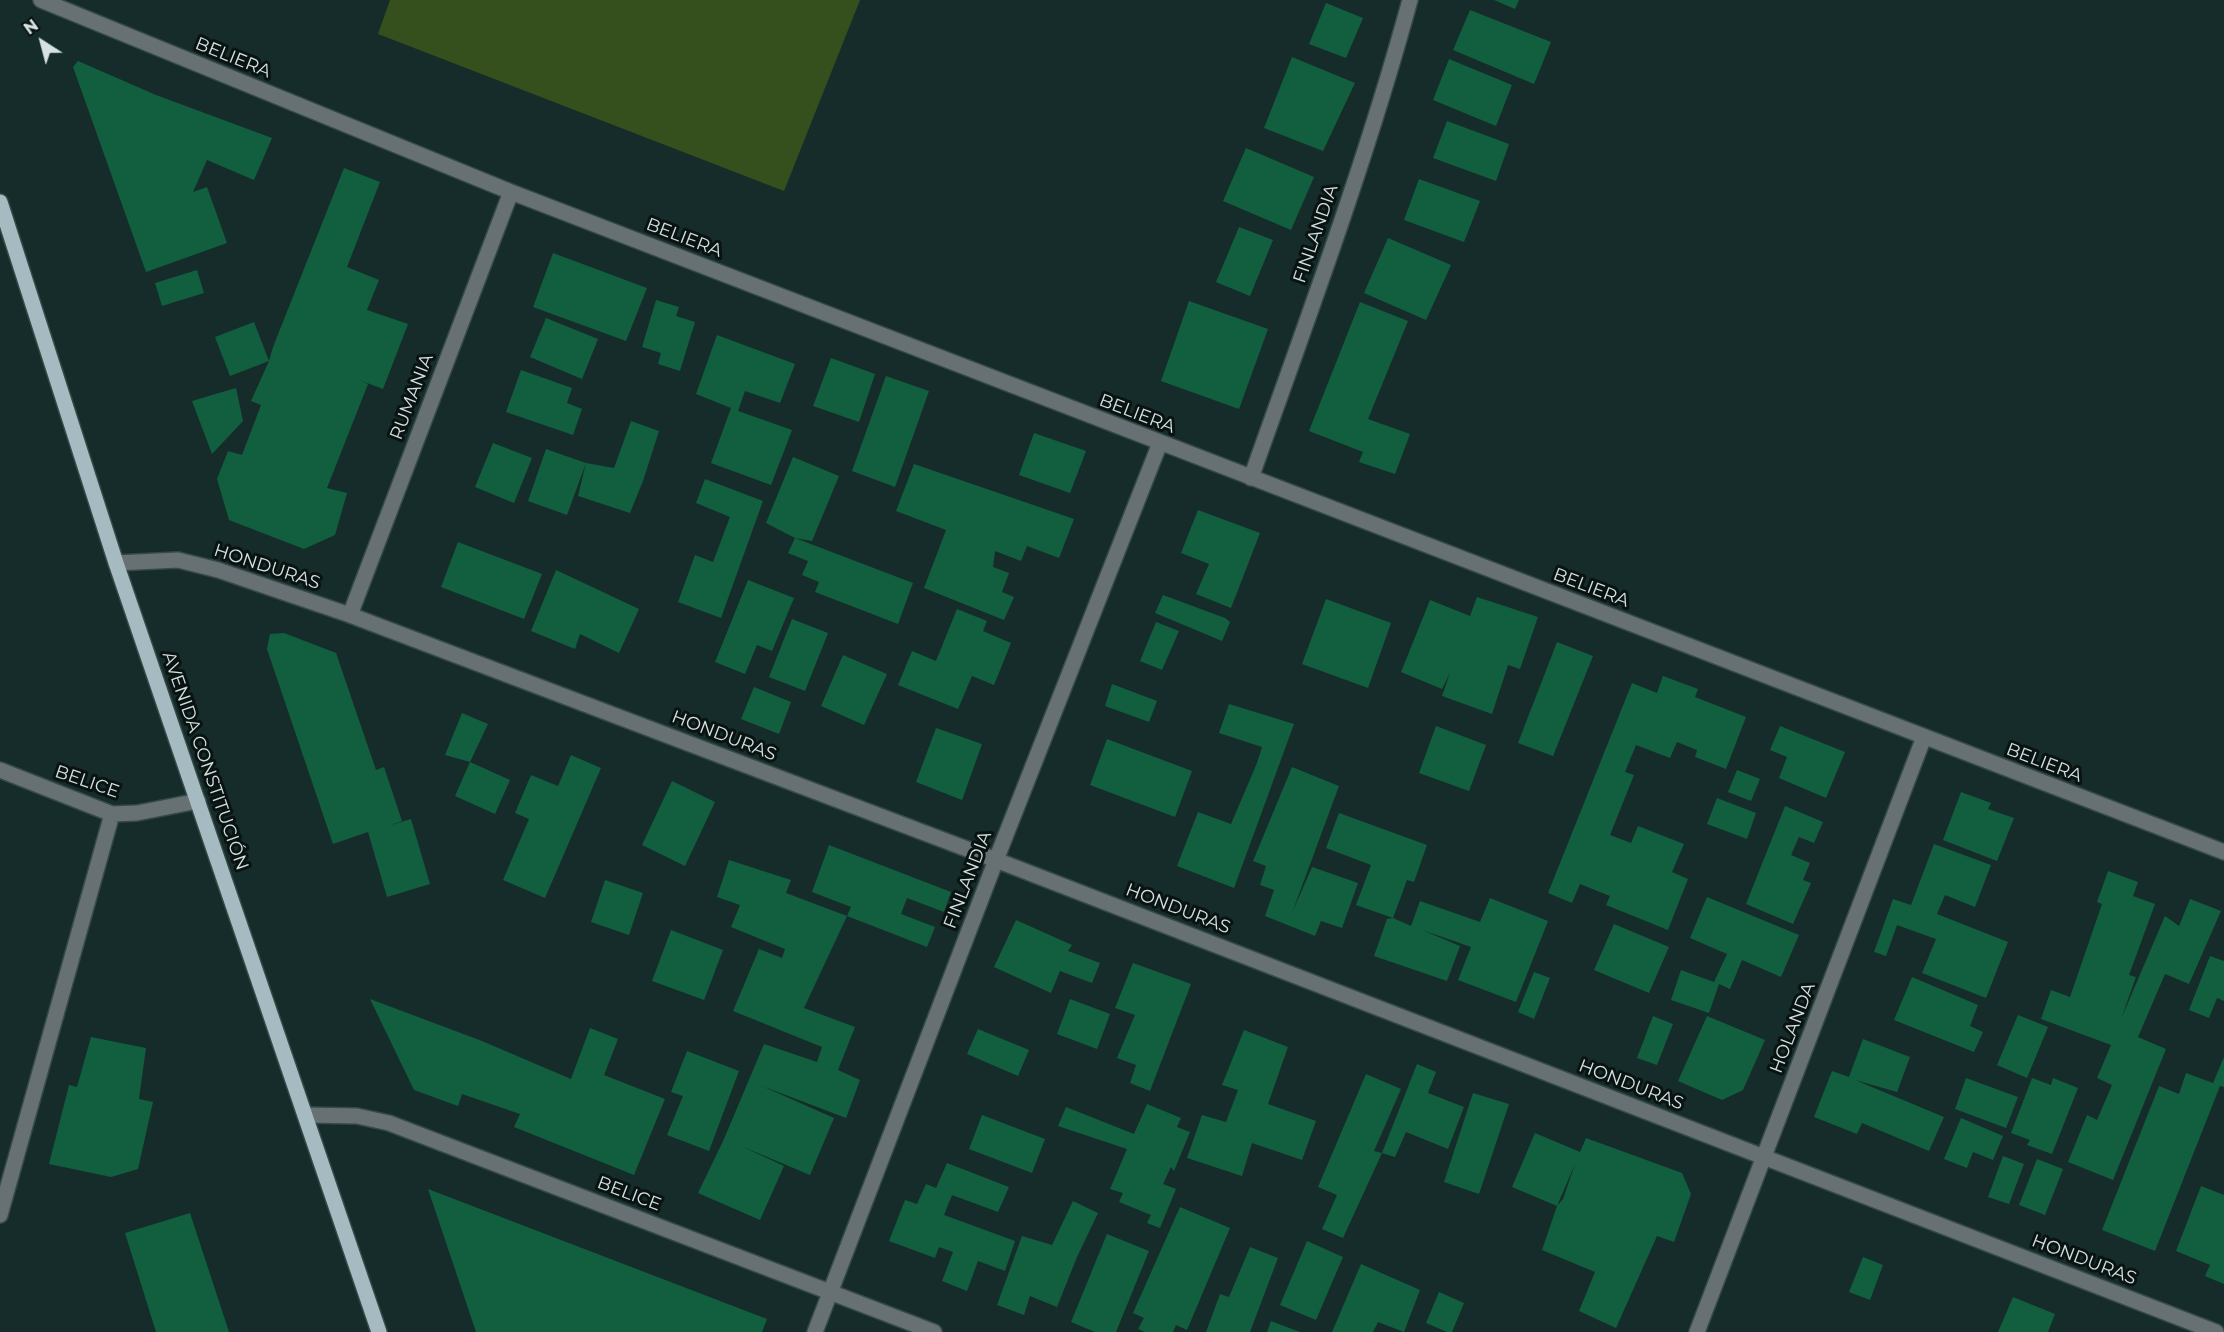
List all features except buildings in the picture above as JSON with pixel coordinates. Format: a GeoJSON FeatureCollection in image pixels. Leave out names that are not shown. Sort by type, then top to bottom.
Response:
{"type":"FeatureCollection","features":[{"type":"Feature","properties":{"kind":"main road","name":"AVENIDA CONSTITUCIÓN"},"geometry":{"type":"LineString","coordinates":[[0,202],[116,563],[379,1332]]}},
{"type":"Feature","properties":{"kind":"street","name":"BELIERA"},"geometry":{"type":"LineString","coordinates":[[41,0],[511,192],[2224,852]]}},
{"type":"Feature","properties":{"kind":"street","name":"FINLANDIA"},"geometry":{"type":"LineString","coordinates":[[1251,478],[1345,212],[1392,68],[1410,0]]}},
{"type":"Feature","properties":{"kind":"street","name":"RUMANIA"},"geometry":{"type":"LineString","coordinates":[[350,615],[511,192]]}},
{"type":"Feature","properties":{"kind":"street","name":"FINLANDIA"},"geometry":{"type":"LineString","coordinates":[[815,1332],[996,860],[1160,443]]}},
{"type":"Feature","properties":{"kind":"street","name":"HONDURAS"},"geometry":{"type":"LineString","coordinates":[[116,563],[178,560],[218,570],[350,615],[996,860],[2216,1332]]}},
{"type":"Feature","properties":{"kind":"street","name":"HOLANDA"},"geometry":{"type":"LineString","coordinates":[[1697,1332],[1924,738]]}},
{"type":"Feature","properties":{"kind":"street","name":"BELICE"},"geometry":{"type":"LineString","coordinates":[[0,770],[112,814],[137,813],[198,801]]}},
{"type":"Feature","properties":{"kind":"street"},"geometry":{"type":"LineString","coordinates":[[0,1215],[112,814]]}},
{"type":"Feature","properties":{"kind":"street","name":"BELICE"},"geometry":{"type":"LineString","coordinates":[[306,1115],[357,1116],[390,1123],[934,1332]]}},
{"type":"Feature","properties":{"kind":"green space"},"geometry":{"type":"Polygon","coordinates":[[[390,0],[860,0],[784,191],[378,34],[390,0]]]}}]}
